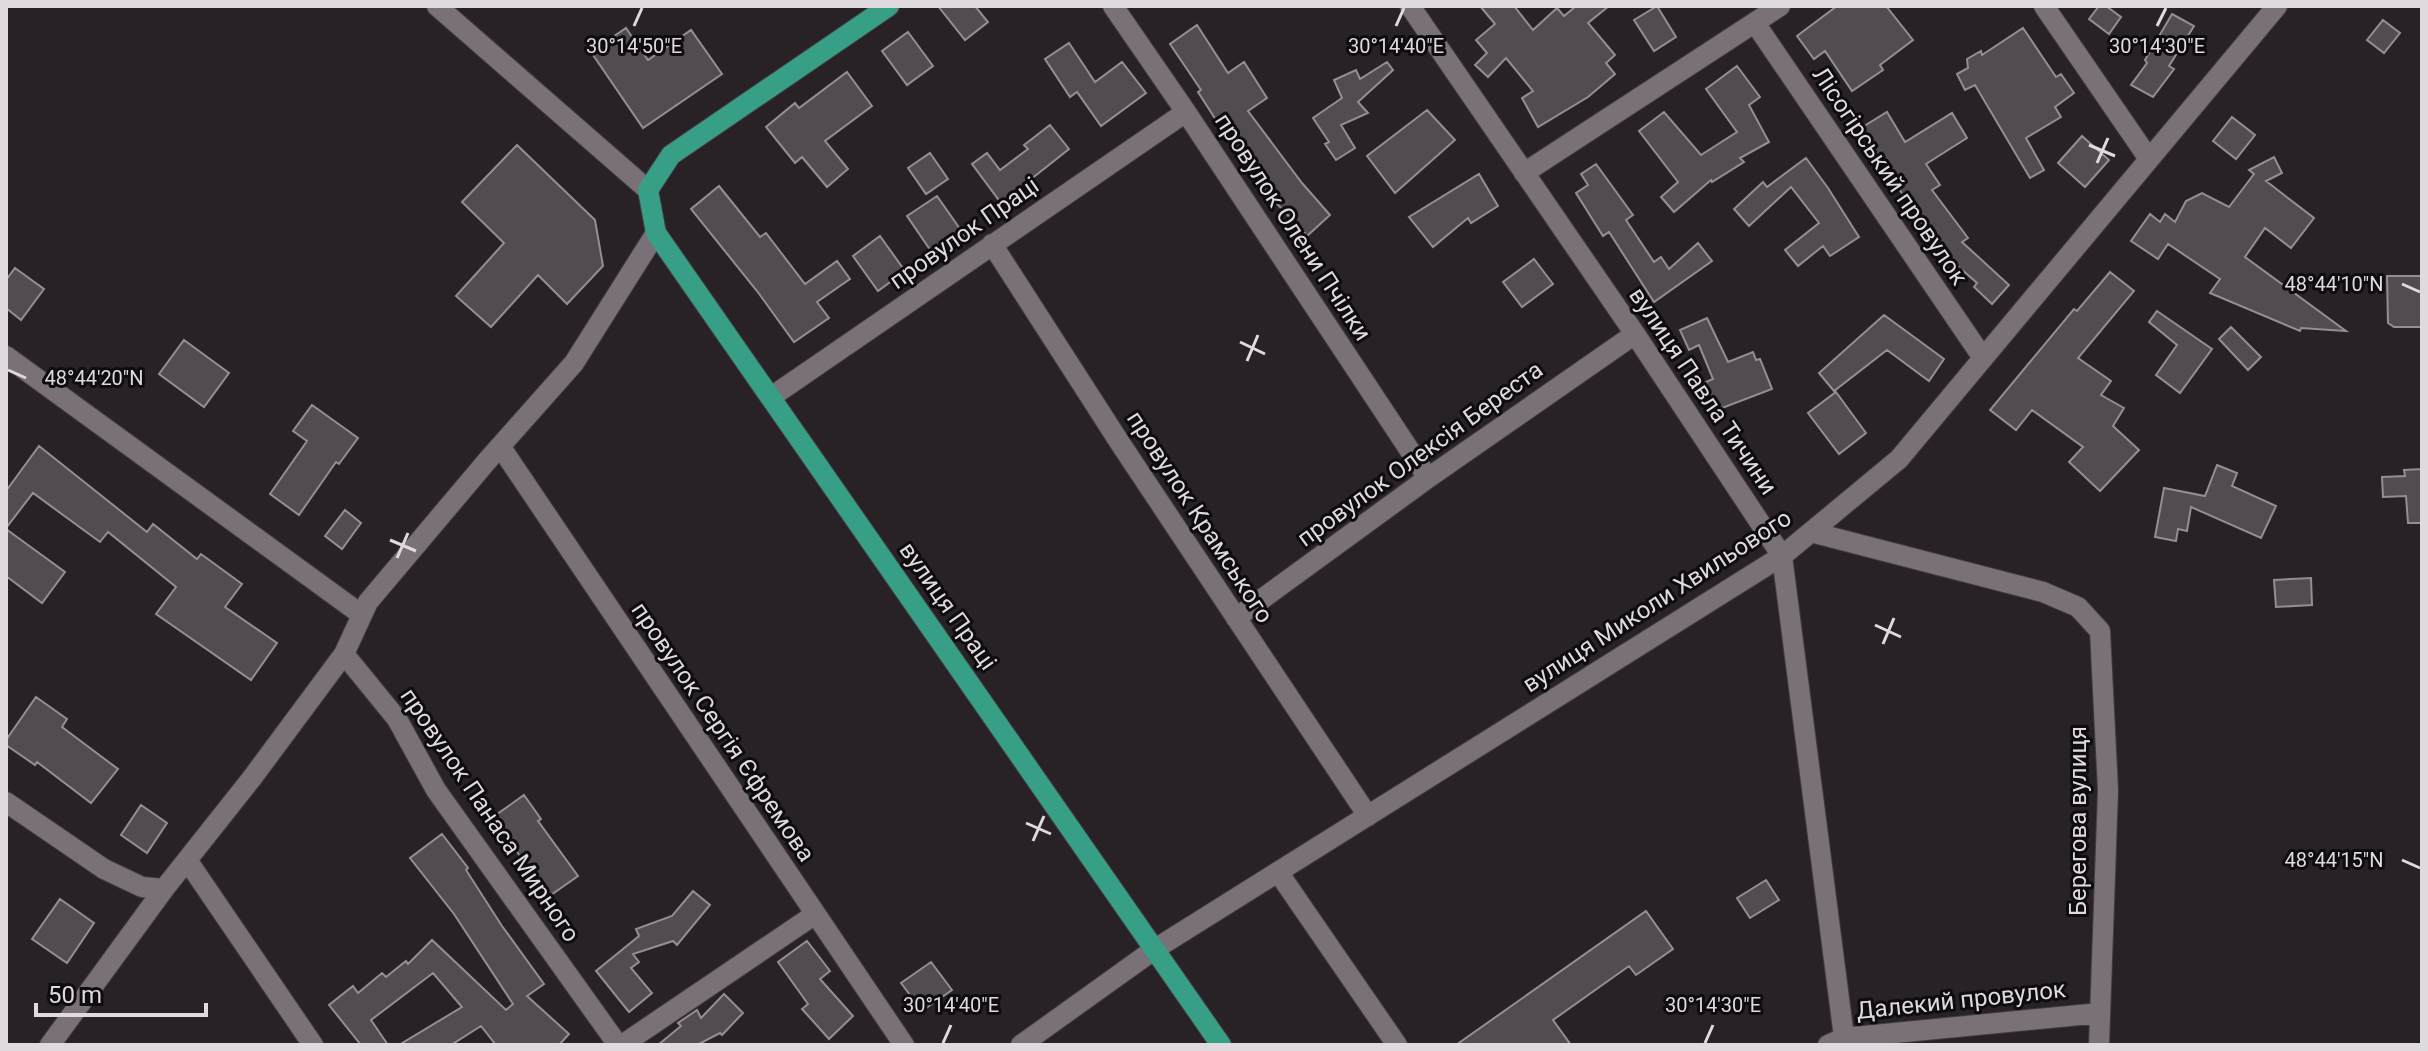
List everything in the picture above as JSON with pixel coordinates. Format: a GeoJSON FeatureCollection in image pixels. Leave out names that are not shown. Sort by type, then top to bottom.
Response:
{"type":"FeatureCollection","features":[{"type":"Feature","properties":{"kind":"main road"},"geometry":{"type":"LineString","coordinates":[[648,190],[671,155],[889,6]]}},
{"type":"Feature","properties":{"kind":"main road","name":"вулиця Праці"},"geometry":{"type":"LineString","coordinates":[[648,190],[656,233],[1221,1045]]}},
{"type":"Feature","properties":{"kind":"street"},"geometry":{"type":"LineString","coordinates":[[437,6],[648,190]]}},
{"type":"Feature","properties":{"kind":"street","name":"провулок Олени Пчілки"},"geometry":{"type":"LineString","coordinates":[[1113,6],[1428,478]]}},
{"type":"Feature","properties":{"kind":"street","name":"вулиця Павла Тичини"},"geometry":{"type":"LineString","coordinates":[[1410,6],[1635,334],[1782,556],[1839,1043]]}},
{"type":"Feature","properties":{"kind":"street"},"geometry":{"type":"LineString","coordinates":[[1524,173],[1780,6]]}},
{"type":"Feature","properties":{"kind":"street"},"geometry":{"type":"LineString","coordinates":[[2044,6],[2149,159]]}},
{"type":"Feature","properties":{"kind":"street","name":"вулиця Миколи Хвильового"},"geometry":{"type":"LineString","coordinates":[[1033,1042],[1155,949],[1782,556],[1899,459],[2277,6]]}},
{"type":"Feature","properties":{"kind":"street","name":"Лісогірський провулок"},"geometry":{"type":"LineString","coordinates":[[1755,23],[1983,358]]}},
{"type":"Feature","properties":{"kind":"street","name":"провулок Праці"},"geometry":{"type":"LineString","coordinates":[[771,397],[1186,112]]}},
{"type":"Feature","properties":{"kind":"street"},"geometry":{"type":"LineString","coordinates":[[50,1045],[164,889],[344,654],[368,602],[574,363],[656,233]]}},
{"type":"Feature","properties":{"kind":"street","name":"провулок Крамського"},"geometry":{"type":"LineString","coordinates":[[992,244],[1368,816]]}},
{"type":"Feature","properties":{"kind":"street","name":"провулок Олексія Береста"},"geometry":{"type":"LineString","coordinates":[[1236,618],[1428,478],[1635,334]]}},
{"type":"Feature","properties":{"kind":"street"},"geometry":{"type":"LineString","coordinates":[[6,356],[362,615]]}},
{"type":"Feature","properties":{"kind":"street","name":"провулок Сергія Єфремова"},"geometry":{"type":"LineString","coordinates":[[500,446],[904,1045]]}},
{"type":"Feature","properties":{"kind":"street","name":"Берегова вулиця"},"geometry":{"type":"LineString","coordinates":[[1811,532],[2043,592],[2078,607],[2100,631],[2108,790],[2099,1045]]}},
{"type":"Feature","properties":{"kind":"street","name":"провулок Панаса Мирного"},"geometry":{"type":"LineString","coordinates":[[344,654],[397,719],[436,790],[620,1045]]}},
{"type":"Feature","properties":{"kind":"street"},"geometry":{"type":"LineString","coordinates":[[6,802],[104,869],[142,887],[164,889]]}},
{"type":"Feature","properties":{"kind":"street"},"geometry":{"type":"LineString","coordinates":[[187,860],[313,1045]]}},
{"type":"Feature","properties":{"kind":"street"},"geometry":{"type":"LineString","coordinates":[[1278,872],[1397,1045]]}},
{"type":"Feature","properties":{"kind":"street"},"geometry":{"type":"LineString","coordinates":[[620,1045],[814,915]]}},
{"type":"Feature","properties":{"kind":"street","name":"Далекий провулок"},"geometry":{"type":"LineString","coordinates":[[1839,1043],[2100,1013]]}},
{"type":"Feature","properties":{"kind":"building"},"geometry":{"type":"Polygon","coordinates":[[[938,6],[975,6],[988,22],[965,40],[938,6]]]}},
{"type":"Feature","properties":{"kind":"building"},"geometry":{"type":"Polygon","coordinates":[[[1480,6],[1514,6],[1533,30],[1557,8],[1564,16],[1576,6],[1609,6],[1588,23],[1615,55],[1606,63],[1615,74],[1588,97],[1538,127],[1522,98],[1533,91],[1506,58],[1488,77],[1475,65],[1487,53],[1476,40],[1495,24],[1480,6]]]}},
{"type":"Feature","properties":{"kind":"building"},"geometry":{"type":"Polygon","coordinates":[[[1657,6],[1676,37],[1654,51],[1634,20],[1657,6]]]}},
{"type":"Feature","properties":{"kind":"building"},"geometry":{"type":"Polygon","coordinates":[[[1837,6],[1886,6],[1913,40],[1880,65],[1883,70],[1852,91],[1825,51],[1814,59],[1797,36],[1837,6]]]}},
{"type":"Feature","properties":{"kind":"building"},"geometry":{"type":"Polygon","coordinates":[[[2099,6],[2106,6],[2121,17],[2109,34],[2089,19],[2099,6]]]}},
{"type":"Feature","properties":{"kind":"building"},"geometry":{"type":"Polygon","coordinates":[[[2172,14],[2194,26],[2169,66],[2174,69],[2153,97],[2131,85],[2147,63],[2145,60],[2172,14]]]}},
{"type":"Feature","properties":{"kind":"building"},"geometry":{"type":"Polygon","coordinates":[[[2383,20],[2400,33],[2384,53],[2367,40],[2383,20]]]}},
{"type":"Feature","properties":{"kind":"building"},"geometry":{"type":"Polygon","coordinates":[[[1197,25],[1228,73],[1244,62],[1267,98],[1248,111],[1330,215],[1307,236],[1267,193],[1234,148],[1170,44],[1197,25]]]}},
{"type":"Feature","properties":{"kind":"building"},"geometry":{"type":"Polygon","coordinates":[[[626,28],[648,60],[691,30],[722,74],[643,128],[591,52],[626,28]]]}},
{"type":"Feature","properties":{"kind":"building"},"geometry":{"type":"Polygon","coordinates":[[[2023,28],[2056,77],[2061,74],[2074,93],[2055,107],[2061,117],[2026,138],[2044,170],[2030,178],[1975,85],[1965,90],[1957,74],[1968,68],[1967,59],[1981,51],[1982,55],[2023,28]]]}},
{"type":"Feature","properties":{"kind":"building"},"geometry":{"type":"Polygon","coordinates":[[[908,32],[933,66],[907,85],[882,51],[908,32]]]}},
{"type":"Feature","properties":{"kind":"building"},"geometry":{"type":"Polygon","coordinates":[[[1069,43],[1095,82],[1122,62],[1146,93],[1101,126],[1077,92],[1070,97],[1045,59],[1069,43]]]}},
{"type":"Feature","properties":{"kind":"building"},"geometry":{"type":"Polygon","coordinates":[[[1387,62],[1393,70],[1358,102],[1368,113],[1341,125],[1355,148],[1336,160],[1325,144],[1329,142],[1313,118],[1342,98],[1334,80],[1356,70],[1360,79],[1387,62]]]}},
{"type":"Feature","properties":{"kind":"building"},"geometry":{"type":"Polygon","coordinates":[[[1737,66],[1760,97],[1749,105],[1769,142],[1740,158],[1744,162],[1711,180],[1674,212],[1661,197],[1678,182],[1639,131],[1664,112],[1701,155],[1737,132],[1706,89],[1737,66]]]}},
{"type":"Feature","properties":{"kind":"building"},"geometry":{"type":"Polygon","coordinates":[[[847,72],[872,106],[825,141],[848,169],[827,187],[802,157],[795,163],[766,127],[795,103],[799,108],[847,72]]]}},
{"type":"Feature","properties":{"kind":"building"},"geometry":{"type":"Polygon","coordinates":[[[1427,110],[1455,140],[1395,193],[1367,156],[1427,110]]]}},
{"type":"Feature","properties":{"kind":"building"},"geometry":{"type":"Polygon","coordinates":[[[1887,112],[1905,142],[1952,113],[1967,138],[1926,164],[1940,185],[1932,190],[1968,238],[1962,242],[2009,285],[1992,304],[1974,287],[1977,283],[1945,255],[1911,208],[1861,128],[1887,112]]]}},
{"type":"Feature","properties":{"kind":"building"},"geometry":{"type":"Polygon","coordinates":[[[2232,117],[2255,135],[2236,159],[2213,141],[2232,117]]]}},
{"type":"Feature","properties":{"kind":"building"},"geometry":{"type":"Polygon","coordinates":[[[1050,125],[1069,149],[1001,203],[972,164],[987,153],[1000,170],[1028,149],[1024,145],[1050,125]]]}},
{"type":"Feature","properties":{"kind":"building"},"geometry":{"type":"Polygon","coordinates":[[[2082,136],[2109,160],[2085,187],[2058,163],[2082,136]]]}},
{"type":"Feature","properties":{"kind":"building"},"geometry":{"type":"Polygon","coordinates":[[[517,145],[595,220],[603,266],[567,304],[538,275],[491,327],[456,296],[504,243],[462,202],[517,145]]]}},
{"type":"Feature","properties":{"kind":"building"},"geometry":{"type":"Polygon","coordinates":[[[930,153],[948,179],[926,194],[908,168],[930,153]]]}},
{"type":"Feature","properties":{"kind":"building"},"geometry":{"type":"Polygon","coordinates":[[[2274,157],[2282,173],[2266,181],[2314,218],[2291,248],[2265,228],[2245,257],[2346,331],[2301,328],[2300,331],[2210,293],[2220,279],[2168,244],[2158,259],[2131,241],[2150,214],[2160,222],[2165,214],[2175,222],[2186,201],[2202,193],[2229,207],[2254,174],[2249,170],[2274,157]]]}},
{"type":"Feature","properties":{"kind":"building"},"geometry":{"type":"Polygon","coordinates":[[[1806,158],[1859,237],[1830,256],[1823,246],[1798,266],[1785,250],[1819,223],[1791,187],[1749,226],[1734,209],[1763,182],[1767,187],[1806,158]]]}},
{"type":"Feature","properties":{"kind":"building"},"geometry":{"type":"Polygon","coordinates":[[[1596,164],[1633,215],[1626,220],[1654,262],[1661,257],[1669,269],[1698,243],[1712,261],[1654,302],[1609,232],[1603,236],[1576,193],[1588,185],[1581,174],[1596,164]]]}},
{"type":"Feature","properties":{"kind":"building"},"geometry":{"type":"Polygon","coordinates":[[[1479,174],[1498,206],[1471,223],[1468,218],[1433,247],[1409,217],[1479,174]]]}},
{"type":"Feature","properties":{"kind":"building"},"geometry":{"type":"Polygon","coordinates":[[[719,186],[760,237],[766,233],[805,284],[837,261],[850,279],[817,302],[829,318],[794,342],[691,209],[719,186]]]}},
{"type":"Feature","properties":{"kind":"building"},"geometry":{"type":"Polygon","coordinates":[[[937,196],[965,236],[935,257],[907,216],[937,196]]]}},
{"type":"Feature","properties":{"kind":"building"},"geometry":{"type":"Polygon","coordinates":[[[880,236],[905,271],[878,291],[853,256],[880,236]]]}},
{"type":"Feature","properties":{"kind":"building"},"geometry":{"type":"Polygon","coordinates":[[[1534,259],[1553,284],[1522,307],[1503,282],[1534,259]]]}},
{"type":"Feature","properties":{"kind":"building"},"geometry":{"type":"Polygon","coordinates":[[[15,268],[44,289],[21,320],[6,308],[6,280],[15,268]]]}},
{"type":"Feature","properties":{"kind":"building"},"geometry":{"type":"Polygon","coordinates":[[[2110,272],[2134,291],[2078,358],[2111,381],[2101,395],[2124,408],[2113,426],[2139,450],[2100,491],[2069,462],[2083,447],[2032,410],[2016,430],[1990,410],[2074,309],[2077,311],[2110,272]]]}},
{"type":"Feature","properties":{"kind":"building"},"geometry":{"type":"Polygon","coordinates":[[[2387,276],[2422,276],[2422,327],[2394,327],[2388,323],[2387,276]]]}},
{"type":"Feature","properties":{"kind":"building"},"geometry":{"type":"Polygon","coordinates":[[[2157,311],[2212,349],[2180,393],[2156,375],[2177,345],[2149,322],[2157,311]]]}},
{"type":"Feature","properties":{"kind":"building"},"geometry":{"type":"Polygon","coordinates":[[[1884,315],[1944,359],[1929,381],[1887,350],[1834,391],[1819,373],[1884,315]]]}},
{"type":"Feature","properties":{"kind":"building"},"geometry":{"type":"Polygon","coordinates":[[[1707,318],[1728,362],[1753,352],[1756,360],[1760,359],[1772,389],[1717,410],[1706,382],[1713,379],[1699,345],[1689,350],[1680,330],[1707,318]]]}},
{"type":"Feature","properties":{"kind":"building"},"geometry":{"type":"Polygon","coordinates":[[[2231,327],[2261,357],[2248,370],[2219,339],[2231,327]]]}},
{"type":"Feature","properties":{"kind":"building"},"geometry":{"type":"Polygon","coordinates":[[[184,340],[229,373],[204,407],[159,374],[184,340]]]}},
{"type":"Feature","properties":{"kind":"building"},"geometry":{"type":"Polygon","coordinates":[[[1836,392],[1866,433],[1839,454],[1808,413],[1836,392]]]}},
{"type":"Feature","properties":{"kind":"building"},"geometry":{"type":"Polygon","coordinates":[[[312,405],[358,438],[339,464],[336,462],[299,515],[270,494],[307,441],[293,431],[312,405]]]}},
{"type":"Feature","properties":{"kind":"building"},"geometry":{"type":"Polygon","coordinates":[[[39,446],[147,532],[153,524],[197,559],[201,554],[242,584],[225,607],[277,643],[251,680],[156,614],[176,587],[108,532],[100,542],[33,493],[6,528],[6,491],[39,446]]]}},
{"type":"Feature","properties":{"kind":"building"},"geometry":{"type":"Polygon","coordinates":[[[2217,465],[2237,473],[2232,486],[2276,506],[2261,538],[2191,507],[2187,531],[2178,529],[2176,541],[2155,537],[2164,488],[2205,496],[2217,465]]]}},
{"type":"Feature","properties":{"kind":"building"},"geometry":{"type":"Polygon","coordinates":[[[2422,469],[2422,523],[2408,523],[2406,496],[2383,497],[2382,477],[2405,476],[2404,470],[2422,469]]]}},
{"type":"Feature","properties":{"kind":"building"},"geometry":{"type":"Polygon","coordinates":[[[345,510],[361,523],[342,549],[325,536],[345,510]]]}},
{"type":"Feature","properties":{"kind":"building"},"geometry":{"type":"Polygon","coordinates":[[[6,529],[65,572],[42,603],[6,576],[6,529]]]}},
{"type":"Feature","properties":{"kind":"building"},"geometry":{"type":"Polygon","coordinates":[[[2311,578],[2312,605],[2276,607],[2274,580],[2311,578]]]}},
{"type":"Feature","properties":{"kind":"building"},"geometry":{"type":"Polygon","coordinates":[[[36,697],[67,719],[62,727],[118,769],[91,803],[37,762],[35,765],[6,745],[6,740],[36,697]]]}},
{"type":"Feature","properties":{"kind":"building"},"geometry":{"type":"Polygon","coordinates":[[[524,795],[541,819],[538,821],[578,876],[548,897],[493,817],[524,795]]]}},
{"type":"Feature","properties":{"kind":"building"},"geometry":{"type":"Polygon","coordinates":[[[141,805],[167,823],[147,853],[121,835],[141,805]]]}},
{"type":"Feature","properties":{"kind":"building"},"geometry":{"type":"Polygon","coordinates":[[[442,834],[544,984],[527,996],[569,1034],[559,1045],[496,1045],[481,1026],[451,1045],[399,1045],[462,1007],[433,973],[371,1020],[388,1045],[361,1045],[329,1005],[353,986],[358,993],[382,973],[386,977],[406,961],[408,964],[432,940],[506,1010],[513,1004],[454,914],[410,858],[442,834]]]}},
{"type":"Feature","properties":{"kind":"building"},"geometry":{"type":"Polygon","coordinates":[[[1766,880],[1779,900],[1750,918],[1737,898],[1766,880]]]}},
{"type":"Feature","properties":{"kind":"building"},"geometry":{"type":"Polygon","coordinates":[[[693,891],[710,905],[677,945],[673,941],[633,954],[639,962],[631,968],[652,993],[629,1012],[596,971],[639,936],[636,929],[672,916],[693,891]]]}},
{"type":"Feature","properties":{"kind":"building"},"geometry":{"type":"Polygon","coordinates":[[[60,899],[94,923],[67,963],[32,939],[60,899]]]}},
{"type":"Feature","properties":{"kind":"building"},"geometry":{"type":"Polygon","coordinates":[[[1646,911],[1673,949],[1636,975],[1629,966],[1553,1020],[1571,1045],[1456,1045],[1646,911]]]}},
{"type":"Feature","properties":{"kind":"building"},"geometry":{"type":"Polygon","coordinates":[[[807,941],[830,971],[820,979],[853,1016],[829,1039],[802,1009],[808,1004],[778,962],[807,941]]]}},
{"type":"Feature","properties":{"kind":"building"},"geometry":{"type":"Polygon","coordinates":[[[931,962],[952,990],[922,1011],[901,983],[931,962]]]}},
{"type":"Feature","properties":{"kind":"building"},"geometry":{"type":"Polygon","coordinates":[[[724,994],[743,1013],[722,1035],[720,1033],[697,1045],[658,1045],[681,1026],[678,1023],[697,1010],[701,1018],[724,994]]]}}]}
